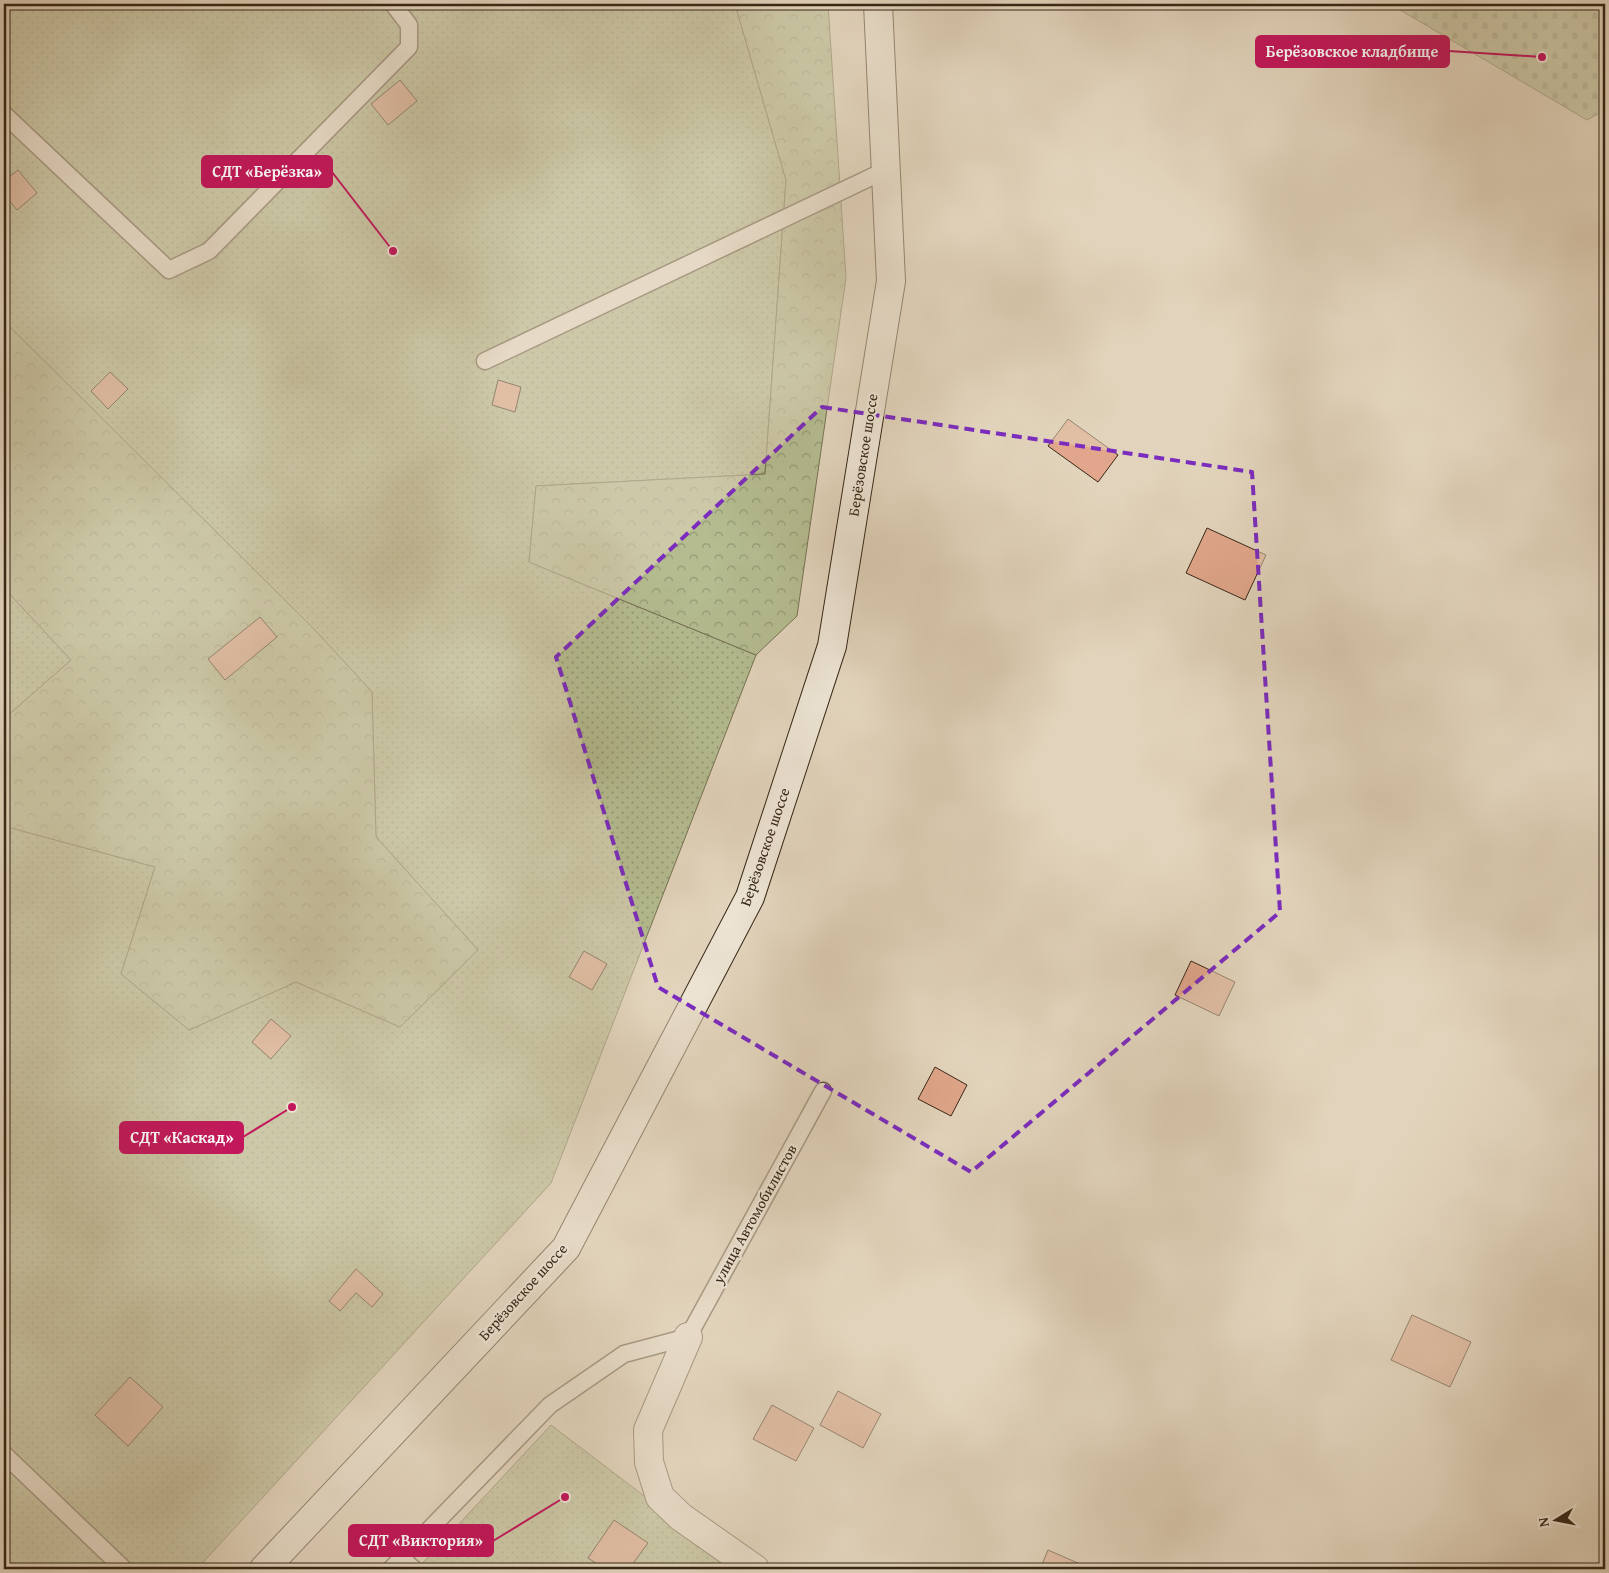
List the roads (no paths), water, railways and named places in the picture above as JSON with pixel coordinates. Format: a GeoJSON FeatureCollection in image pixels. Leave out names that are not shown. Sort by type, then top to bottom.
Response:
{"type":"FeatureCollection","features":[{"type":"Feature","properties":{"kind":"street","name":"Берёзовское шоссе"},"geometry":{"type":"LineString","coordinates":[[264,1569],[566,1248],[750,898],[832,646],[891,281],[878,4]]}},
{"type":"Feature","properties":{"kind":"street"},"geometry":{"type":"LineString","coordinates":[[688,1337],[648,1430],[649,1462],[660,1497],[681,1516],[755,1569]]}},
{"type":"Feature","properties":{"kind":"lane"},"geometry":{"type":"LineString","coordinates":[[4,114],[169,270],[208,251],[408,47],[409,24],[393,4]]}},
{"type":"Feature","properties":{"kind":"lane"},"geometry":{"type":"LineString","coordinates":[[485,361],[886,170]]}},
{"type":"Feature","properties":{"kind":"lane","name":"улица Автомобилистов"},"geometry":{"type":"LineString","coordinates":[[688,1337],[823,1091]]}},
{"type":"Feature","properties":{"kind":"lane"},"geometry":{"type":"LineString","coordinates":[[414,1569],[395,1564],[550,1404],[624,1354],[688,1337]]}},
{"type":"Feature","properties":{"kind":"lane"},"geometry":{"type":"LineString","coordinates":[[4,1454],[124,1569]]}},
{"type":"Feature","properties":{"kind":"place","name":"Берёзовское кладбище"},"geometry":{"type":"Point","coordinates":[1542,57]}},
{"type":"Feature","properties":{"kind":"place","name":"СДТ «Берёзка»"},"geometry":{"type":"Point","coordinates":[393,251]}},
{"type":"Feature","properties":{"kind":"place","name":"СДТ «Каскад»"},"geometry":{"type":"Point","coordinates":[292,1107]}},
{"type":"Feature","properties":{"kind":"place","name":"СДТ «Виктория»"},"geometry":{"type":"Point","coordinates":[565,1497]}}]}
